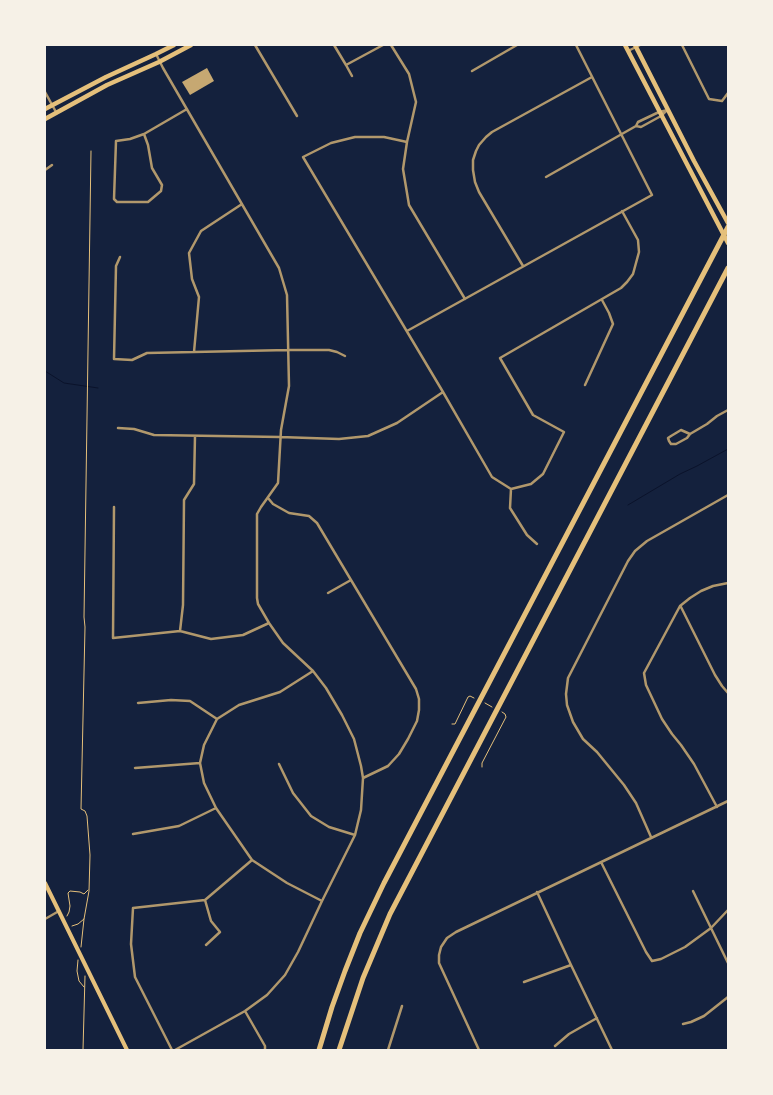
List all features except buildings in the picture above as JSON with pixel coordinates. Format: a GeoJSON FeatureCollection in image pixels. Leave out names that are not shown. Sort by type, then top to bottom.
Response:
{"type":"FeatureCollection","features":[{"type":"Feature","properties":{"kind":"highway"},"geometry":{"type":"LineString","coordinates":[[319,1050],[345,971],[384,882],[728,227]]}},
{"type":"Feature","properties":{"kind":"highway"},"geometry":{"type":"LineString","coordinates":[[339,1050],[356,996],[390,914],[728,268]]}},
{"type":"Feature","properties":{"kind":"main road"},"geometry":{"type":"LineString","coordinates":[[45,109],[106,77],[174,45]]}},
{"type":"Feature","properties":{"kind":"main road"},"geometry":{"type":"LineString","coordinates":[[47,117],[106,85],[159,62],[191,45]]}},
{"type":"Feature","properties":{"kind":"main road"},"geometry":{"type":"LineString","coordinates":[[625,45],[728,243]]}},
{"type":"Feature","properties":{"kind":"main road"},"geometry":{"type":"LineString","coordinates":[[637,46],[694,161],[728,223]]}},
{"type":"Feature","properties":{"kind":"main road"},"geometry":{"type":"LineString","coordinates":[[45,883],[127,1050]]}},
{"type":"Feature","properties":{"kind":"street"},"geometry":{"type":"LineString","coordinates":[[255,45],[298,116]]}},
{"type":"Feature","properties":{"kind":"street"},"geometry":{"type":"LineString","coordinates":[[334,45],[352,76]]}},
{"type":"Feature","properties":{"kind":"street"},"geometry":{"type":"LineString","coordinates":[[346,65],[383,45]]}},
{"type":"Feature","properties":{"kind":"street"},"geometry":{"type":"LineString","coordinates":[[391,45],[409,74],[416,102],[403,170],[409,205],[465,299]]}},
{"type":"Feature","properties":{"kind":"street"},"geometry":{"type":"LineString","coordinates":[[472,71],[517,45]]}},
{"type":"Feature","properties":{"kind":"street"},"geometry":{"type":"LineString","coordinates":[[406,332],[652,195],[576,45]]}},
{"type":"Feature","properties":{"kind":"street"},"geometry":{"type":"LineString","coordinates":[[682,45],[709,99],[722,101],[728,93]]}},
{"type":"Feature","properties":{"kind":"street"},"geometry":{"type":"LineString","coordinates":[[628,51],[637,46]]}},
{"type":"Feature","properties":{"kind":"street"},"geometry":{"type":"LineString","coordinates":[[156,54],[279,268],[287,295],[288,386],[280,437],[278,483],[257,514],[256,587],[258,604],[283,643],[313,671],[326,688],[354,738],[362,766],[363,778],[361,810],[355,835],[285,975],[267,995],[244,1011],[173,1050],[135,977],[130,944],[133,908],[205,900],[252,860]]}},
{"type":"Feature","properties":{"kind":"street"},"geometry":{"type":"LineString","coordinates":[[523,266],[479,192],[473,170],[473,160],[476,151],[479,145],[492,132],[592,77]]}},
{"type":"Feature","properties":{"kind":"street"},"geometry":{"type":"LineString","coordinates":[[45,92],[56,112]]}},
{"type":"Feature","properties":{"kind":"street"},"geometry":{"type":"LineString","coordinates":[[45,109],[47,117]]}},
{"type":"Feature","properties":{"kind":"street"},"geometry":{"type":"LineString","coordinates":[[144,134],[152,168],[162,185],[161,191],[148,202],[117,202],[114,199],[116,141],[144,134],[187,109]]}},
{"type":"Feature","properties":{"kind":"street"},"geometry":{"type":"LineString","coordinates":[[546,177],[636,126],[638,122],[668,110]]}},
{"type":"Feature","properties":{"kind":"street"},"geometry":{"type":"LineString","coordinates":[[407,142],[384,137],[355,137],[331,143],[304,157],[492,477],[511,489],[531,484],[543,474],[564,432],[533,415],[500,358],[602,300],[627,282],[633,274],[639,252],[638,240],[622,211]]}},
{"type":"Feature","properties":{"kind":"street"},"geometry":{"type":"LineString","coordinates":[[45,170],[52,165]]}},
{"type":"Feature","properties":{"kind":"street"},"geometry":{"type":"LineString","coordinates":[[194,352],[199,297],[192,280],[189,253],[200,231],[242,204]]}},
{"type":"Feature","properties":{"kind":"street"},"geometry":{"type":"LineString","coordinates":[[120,258],[116,266],[114,359],[132,360],[147,353],[288,350],[328,350],[345,356]]}},
{"type":"Feature","properties":{"kind":"street"},"geometry":{"type":"LineString","coordinates":[[585,385],[613,324],[602,300]]}},
{"type":"Feature","properties":{"kind":"street"},"geometry":{"type":"LineString","coordinates":[[118,428],[134,429],[154,435],[339,439],[368,436],[397,423],[443,392]]}},
{"type":"Feature","properties":{"kind":"street"},"geometry":{"type":"LineString","coordinates":[[690,434],[681,430],[668,438],[670,444],[676,444],[687,438],[690,434],[728,410]]}},
{"type":"Feature","properties":{"kind":"street"},"geometry":{"type":"LineString","coordinates":[[180,632],[183,605],[184,500],[194,484],[195,435]]}},
{"type":"Feature","properties":{"kind":"street"},"geometry":{"type":"LineString","coordinates":[[511,489],[510,508],[527,535],[537,544]]}},
{"type":"Feature","properties":{"kind":"street"},"geometry":{"type":"LineString","coordinates":[[651,837],[636,803],[624,785],[597,752],[583,739],[573,722],[567,705],[568,678],[635,550],[646,541],[728,494]]}},
{"type":"Feature","properties":{"kind":"street"},"geometry":{"type":"LineString","coordinates":[[268,498],[273,504],[290,513],[310,516],[317,522],[412,682],[419,699],[420,710],[417,721],[398,754],[388,766],[363,778]]}},
{"type":"Feature","properties":{"kind":"street"},"geometry":{"type":"LineString","coordinates":[[114,508],[114,638],[180,632],[211,639],[243,635],[269,623]]}},
{"type":"Feature","properties":{"kind":"street"},"geometry":{"type":"LineString","coordinates":[[328,593],[351,580]]}},
{"type":"Feature","properties":{"kind":"street"},"geometry":{"type":"LineString","coordinates":[[717,807],[694,764],[662,719],[646,685],[644,674],[680,606],[701,591],[728,583]]}},
{"type":"Feature","properties":{"kind":"street"},"geometry":{"type":"LineString","coordinates":[[680,606],[715,675],[728,693]]}},
{"type":"Feature","properties":{"kind":"street"},"geometry":{"type":"LineString","coordinates":[[313,671],[280,692],[239,705],[217,719],[204,745],[200,763],[204,783],[216,808],[252,860],[287,883],[322,901]]}},
{"type":"Feature","properties":{"kind":"street"},"geometry":{"type":"LineString","coordinates":[[138,703],[171,700],[190,701],[217,719]]}},
{"type":"Feature","properties":{"kind":"street"},"geometry":{"type":"LineString","coordinates":[[135,768],[200,763]]}},
{"type":"Feature","properties":{"kind":"street"},"geometry":{"type":"LineString","coordinates":[[280,764],[293,793],[311,816],[329,826],[355,835]]}},
{"type":"Feature","properties":{"kind":"street"},"geometry":{"type":"LineString","coordinates":[[480,1050],[439,963],[441,946],[447,938],[537,892],[728,801]]}},
{"type":"Feature","properties":{"kind":"street"},"geometry":{"type":"LineString","coordinates":[[133,834],[179,826],[216,808]]}},
{"type":"Feature","properties":{"kind":"street"},"geometry":{"type":"LineString","coordinates":[[601,862],[652,961],[661,959],[685,946],[711,928],[728,910]]}},
{"type":"Feature","properties":{"kind":"street"},"geometry":{"type":"LineString","coordinates":[[693,891],[728,962]]}},
{"type":"Feature","properties":{"kind":"street"},"geometry":{"type":"LineString","coordinates":[[537,892],[612,1050]]}},
{"type":"Feature","properties":{"kind":"street"},"geometry":{"type":"LineString","coordinates":[[205,900],[211,921],[220,932],[206,945]]}},
{"type":"Feature","properties":{"kind":"street"},"geometry":{"type":"LineString","coordinates":[[45,919],[59,912]]}},
{"type":"Feature","properties":{"kind":"street"},"geometry":{"type":"LineString","coordinates":[[524,982],[571,965]]}},
{"type":"Feature","properties":{"kind":"street"},"geometry":{"type":"LineString","coordinates":[[684,1024],[704,1016],[728,997]]}},
{"type":"Feature","properties":{"kind":"street"},"geometry":{"type":"LineString","coordinates":[[388,1050],[402,1006]]}},
{"type":"Feature","properties":{"kind":"street"},"geometry":{"type":"LineString","coordinates":[[244,1011],[265,1046],[265,1050]]}},
{"type":"Feature","properties":{"kind":"street"},"geometry":{"type":"LineString","coordinates":[[555,1046],[569,1034],[597,1018]]}},
{"type":"Feature","properties":{"kind":"path"},"geometry":{"type":"LineString","coordinates":[[72,926],[84,919],[89,889],[90,855],[87,816],[85,811],[81,809],[91,151]]}},
{"type":"Feature","properties":{"kind":"path"},"geometry":{"type":"LineString","coordinates":[[452,724],[455,724],[470,696],[505,714],[506,717],[482,762],[482,767]]}},
{"type":"Feature","properties":{"kind":"path"},"geometry":{"type":"LineString","coordinates":[[67,916],[70,906],[68,894],[70,891],[85,894],[89,889]]}},
{"type":"Feature","properties":{"kind":"path"},"geometry":{"type":"LineString","coordinates":[[83,1050],[85,976]]}},
{"type":"Feature","properties":{"kind":"waterway"},"geometry":{"type":"LineString","coordinates":[[45,371],[64,383],[98,388]]}},
{"type":"Feature","properties":{"kind":"waterway"},"geometry":{"type":"LineString","coordinates":[[628,505],[680,474],[728,449]]}}]}
